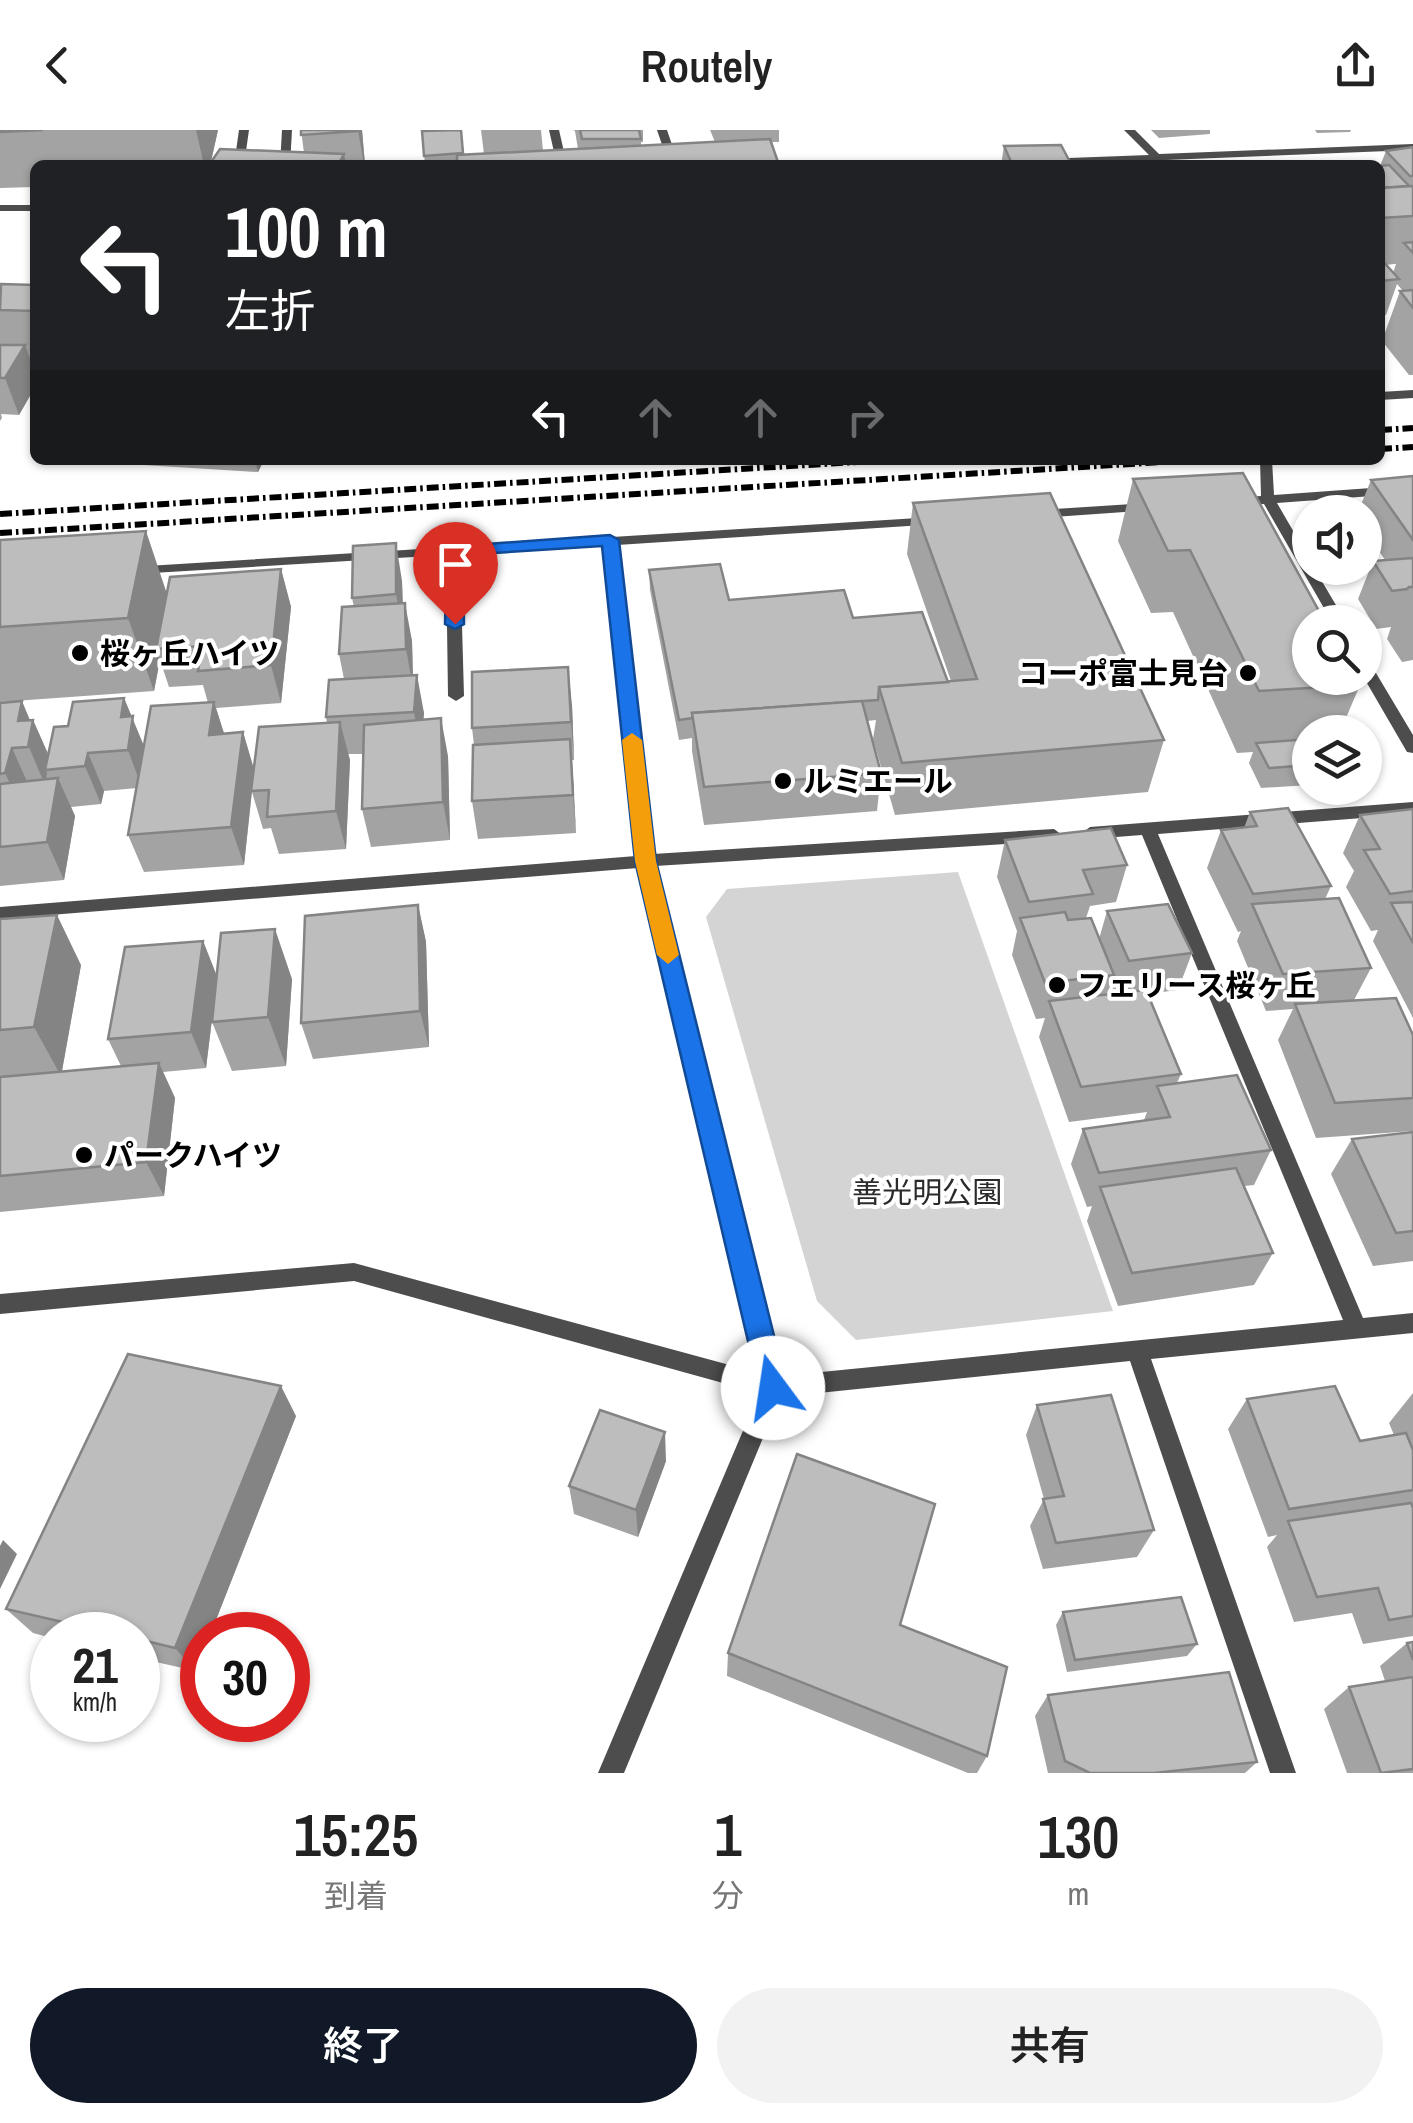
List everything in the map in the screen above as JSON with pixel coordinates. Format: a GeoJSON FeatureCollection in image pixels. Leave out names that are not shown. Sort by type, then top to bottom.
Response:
{"type":"FeatureCollection","features":[{"type":"Feature","properties":{"kind":"street"},"geometry":{"type":"LineString","coordinates":[[241,160],[244,130]]}},
{"type":"Feature","properties":{"kind":"street"},"geometry":{"type":"LineString","coordinates":[[285,160],[287,130]]}},
{"type":"Feature","properties":{"kind":"street"},"geometry":{"type":"LineString","coordinates":[[554,130],[561,160]]}},
{"type":"Feature","properties":{"kind":"street"},"geometry":{"type":"LineString","coordinates":[[662,130],[672,160]]}},
{"type":"Feature","properties":{"kind":"street"},"geometry":{"type":"LineString","coordinates":[[1128,130],[1155,155]]}},
{"type":"Feature","properties":{"kind":"street"},"geometry":{"type":"LineString","coordinates":[[1060,160],[1155,155],[1200,160],[1413,146]]}},
{"type":"Feature","properties":{"kind":"street"},"geometry":{"type":"LineString","coordinates":[[0,208],[30,208]]}},
{"type":"Feature","properties":{"kind":"street"},"geometry":{"type":"LineString","coordinates":[[1385,396],[1413,394]]}},
{"type":"Feature","properties":{"kind":"street"},"geometry":{"type":"LineString","coordinates":[[1266,465],[1268,499],[1330,605]]}},
{"type":"Feature","properties":{"kind":"street"},"geometry":{"type":"LineString","coordinates":[[1208,503],[1413,490]]}},
{"type":"Feature","properties":{"kind":"street"},"geometry":{"type":"LineString","coordinates":[[1032,514],[1169,506]]}},
{"type":"Feature","properties":{"kind":"street"},"geometry":{"type":"LineString","coordinates":[[118,572],[955,519]]}},
{"type":"Feature","properties":{"kind":"street"},"geometry":{"type":"LineString","coordinates":[[610,540],[646,861],[773,1388],[610,1773]]}},
{"type":"Feature","properties":{"kind":"street"},"geometry":{"type":"LineString","coordinates":[[454,550],[456,696]]}},
{"type":"Feature","properties":{"kind":"street"},"geometry":{"type":"LineString","coordinates":[[1382,695],[1413,748]]}},
{"type":"Feature","properties":{"kind":"street"},"geometry":{"type":"LineString","coordinates":[[0,913],[646,861],[1148,830],[1413,808]]}},
{"type":"Feature","properties":{"kind":"street"},"geometry":{"type":"LineString","coordinates":[[1148,830],[1357,1328]]}},
{"type":"Feature","properties":{"kind":"street"},"geometry":{"type":"LineString","coordinates":[[0,1304],[354,1272],[773,1388],[1413,1323]]}},
{"type":"Feature","properties":{"kind":"street"},"geometry":{"type":"LineString","coordinates":[[1137,1350],[1283,1773]]}},
{"type":"Feature","properties":{"kind":"green space","name":"善光明公園"},"geometry":{"type":"Polygon","coordinates":[[[958,872],[1113,1311],[856,1340],[817,1301],[706,917],[727,889],[958,872]]]}},
{"type":"Feature","properties":{"kind":"building"},"geometry":{"type":"Polygon","coordinates":[[[301,130],[358,130],[358,131],[301,135],[301,130]]]}},
{"type":"Feature","properties":{"kind":"building"},"geometry":{"type":"Polygon","coordinates":[[[461,130],[463,153],[424,156],[422,131],[461,130]]]}},
{"type":"Feature","properties":{"kind":"building"},"geometry":{"type":"Polygon","coordinates":[[[580,130],[639,130],[641,139],[582,139],[580,130]]]}},
{"type":"Feature","properties":{"kind":"building"},"geometry":{"type":"Polygon","coordinates":[[[770,139],[777,160],[457,160],[457,155],[770,139]]]}},
{"type":"Feature","properties":{"kind":"building"},"geometry":{"type":"Polygon","coordinates":[[[1061,145],[1069,160],[1010,160],[1004,146],[1061,145]]]}},
{"type":"Feature","properties":{"kind":"building"},"geometry":{"type":"Polygon","coordinates":[[[1413,147],[1413,176],[1410,176],[1386,151],[1413,147]]]}},
{"type":"Feature","properties":{"kind":"building"},"geometry":{"type":"Polygon","coordinates":[[[220,149],[344,154],[341,160],[212,160],[220,149]]]}},
{"type":"Feature","properties":{"kind":"building"},"geometry":{"type":"Polygon","coordinates":[[[1385,165],[1389,165],[1409,186],[1385,188],[1385,165]]]}},
{"type":"Feature","properties":{"kind":"building"},"geometry":{"type":"Polygon","coordinates":[[[1413,186],[1413,216],[1385,218],[1385,188],[1413,186]]]}},
{"type":"Feature","properties":{"kind":"building"},"geometry":{"type":"Polygon","coordinates":[[[1385,264],[1399,279],[1385,280],[1385,264]]]}},
{"type":"Feature","properties":{"kind":"building"},"geometry":{"type":"Polygon","coordinates":[[[1,284],[30,285],[30,311],[0,310],[1,284]]]}},
{"type":"Feature","properties":{"kind":"building"},"geometry":{"type":"Polygon","coordinates":[[[1413,290],[1413,308],[1400,291],[1413,290]]]}},
{"type":"Feature","properties":{"kind":"building"},"geometry":{"type":"Polygon","coordinates":[[[0,345],[25,345],[5,378],[0,378],[0,345]]]}},
{"type":"Feature","properties":{"kind":"building"},"geometry":{"type":"Polygon","coordinates":[[[1243,473],[1292,562],[1292,585],[1305,585],[1316,605],[1292,605],[1292,689],[1259,691],[1190,550],[1168,551],[1133,479],[1243,473]]]}},
{"type":"Feature","properties":{"kind":"building"},"geometry":{"type":"Polygon","coordinates":[[[1413,476],[1413,540],[1382,495],[1371,480],[1413,476]]]}},
{"type":"Feature","properties":{"kind":"building"},"geometry":{"type":"Polygon","coordinates":[[[1050,493],[1164,740],[902,763],[879,687],[977,679],[913,503],[1050,493]]]}},
{"type":"Feature","properties":{"kind":"building"},"geometry":{"type":"Polygon","coordinates":[[[146,531],[128,618],[0,627],[0,540],[146,531]]]}},
{"type":"Feature","properties":{"kind":"building"},"geometry":{"type":"Polygon","coordinates":[[[396,543],[396,594],[352,598],[353,546],[396,543]]]}},
{"type":"Feature","properties":{"kind":"building"},"geometry":{"type":"Polygon","coordinates":[[[1413,558],[1413,587],[1392,591],[1382,575],[1382,560],[1413,558]]]}},
{"type":"Feature","properties":{"kind":"building"},"geometry":{"type":"Polygon","coordinates":[[[720,564],[729,600],[844,590],[853,618],[922,612],[948,682],[879,687],[878,700],[692,713],[693,718],[679,720],[649,570],[720,564]]]}},
{"type":"Feature","properties":{"kind":"building"},"geometry":{"type":"Polygon","coordinates":[[[281,569],[271,665],[198,671],[202,646],[156,649],[170,577],[281,569]]]}},
{"type":"Feature","properties":{"kind":"building"},"geometry":{"type":"Polygon","coordinates":[[[405,603],[406,649],[339,654],[342,607],[405,603]]]}},
{"type":"Feature","properties":{"kind":"building"},"geometry":{"type":"Polygon","coordinates":[[[568,667],[571,722],[472,728],[472,672],[568,667]]]}},
{"type":"Feature","properties":{"kind":"building"},"geometry":{"type":"Polygon","coordinates":[[[417,675],[414,712],[326,717],[329,680],[417,675]]]}},
{"type":"Feature","properties":{"kind":"building"},"geometry":{"type":"Polygon","coordinates":[[[124,698],[121,717],[133,716],[128,750],[88,753],[85,766],[45,770],[54,727],[68,726],[73,702],[124,698]]]}},
{"type":"Feature","properties":{"kind":"building"},"geometry":{"type":"Polygon","coordinates":[[[22,701],[18,721],[33,720],[28,747],[12,748],[5,773],[0,774],[0,703],[22,701]]]}},
{"type":"Feature","properties":{"kind":"building"},"geometry":{"type":"Polygon","coordinates":[[[862,701],[881,773],[704,787],[692,713],[862,701]]]}},
{"type":"Feature","properties":{"kind":"building"},"geometry":{"type":"Polygon","coordinates":[[[214,702],[209,735],[243,732],[231,827],[128,835],[151,706],[214,702]]]}},
{"type":"Feature","properties":{"kind":"building"},"geometry":{"type":"Polygon","coordinates":[[[441,718],[443,802],[362,809],[364,725],[441,718]]]}},
{"type":"Feature","properties":{"kind":"building"},"geometry":{"type":"Polygon","coordinates":[[[340,722],[336,811],[267,817],[269,790],[251,791],[259,727],[340,722]]]}},
{"type":"Feature","properties":{"kind":"building"},"geometry":{"type":"Polygon","coordinates":[[[570,739],[573,795],[472,801],[473,745],[570,739]]]}},
{"type":"Feature","properties":{"kind":"building"},"geometry":{"type":"Polygon","coordinates":[[[1292,740],[1292,766],[1269,768],[1256,743],[1292,740]]]}},
{"type":"Feature","properties":{"kind":"building"},"geometry":{"type":"Polygon","coordinates":[[[58,778],[47,842],[0,847],[0,784],[58,778]]]}},
{"type":"Feature","properties":{"kind":"building"},"geometry":{"type":"Polygon","coordinates":[[[1288,808],[1331,886],[1253,894],[1221,830],[1257,826],[1250,812],[1288,808]]]}},
{"type":"Feature","properties":{"kind":"building"},"geometry":{"type":"Polygon","coordinates":[[[1413,809],[1413,891],[1390,894],[1364,850],[1380,849],[1360,815],[1413,809]]]}},
{"type":"Feature","properties":{"kind":"building"},"geometry":{"type":"Polygon","coordinates":[[[1111,828],[1127,865],[1083,870],[1093,894],[1029,902],[1005,840],[1111,828]]]}},
{"type":"Feature","properties":{"kind":"building"},"geometry":{"type":"Polygon","coordinates":[[[1339,898],[1371,968],[1283,974],[1252,904],[1339,898]]]}},
{"type":"Feature","properties":{"kind":"building"},"geometry":{"type":"Polygon","coordinates":[[[1413,902],[1413,943],[1391,903],[1413,902]]]}},
{"type":"Feature","properties":{"kind":"building"},"geometry":{"type":"Polygon","coordinates":[[[1168,904],[1192,953],[1129,961],[1107,911],[1168,904]]]}},
{"type":"Feature","properties":{"kind":"building"},"geometry":{"type":"Polygon","coordinates":[[[418,905],[420,1011],[301,1023],[305,916],[418,905]]]}},
{"type":"Feature","properties":{"kind":"building"},"geometry":{"type":"Polygon","coordinates":[[[1065,912],[1068,920],[1091,918],[1114,975],[1045,983],[1020,918],[1065,912]]]}},
{"type":"Feature","properties":{"kind":"building"},"geometry":{"type":"Polygon","coordinates":[[[57,915],[34,1027],[0,1030],[0,919],[57,915]]]}},
{"type":"Feature","properties":{"kind":"building"},"geometry":{"type":"Polygon","coordinates":[[[275,929],[268,1017],[212,1022],[221,933],[275,929]]]}},
{"type":"Feature","properties":{"kind":"building"},"geometry":{"type":"Polygon","coordinates":[[[203,941],[191,1032],[108,1039],[125,947],[203,941]]]}},
{"type":"Feature","properties":{"kind":"building"},"geometry":{"type":"Polygon","coordinates":[[[1146,990],[1181,1074],[1081,1087],[1049,1001],[1146,990]]]}},
{"type":"Feature","properties":{"kind":"building"},"geometry":{"type":"Polygon","coordinates":[[[1396,998],[1413,1035],[1413,1098],[1335,1103],[1295,1004],[1396,998]]]}},
{"type":"Feature","properties":{"kind":"building"},"geometry":{"type":"Polygon","coordinates":[[[159,1063],[146,1162],[0,1176],[0,1077],[159,1063]]]}},
{"type":"Feature","properties":{"kind":"building"},"geometry":{"type":"Polygon","coordinates":[[[1237,1075],[1271,1150],[1099,1173],[1083,1129],[1170,1117],[1157,1086],[1237,1075]]]}},
{"type":"Feature","properties":{"kind":"building"},"geometry":{"type":"Polygon","coordinates":[[[1413,1132],[1413,1231],[1396,1233],[1352,1139],[1413,1132]]]}},
{"type":"Feature","properties":{"kind":"building"},"geometry":{"type":"Polygon","coordinates":[[[1236,1168],[1273,1253],[1132,1273],[1100,1187],[1236,1168]]]}},
{"type":"Feature","properties":{"kind":"building"},"geometry":{"type":"Polygon","coordinates":[[[128,1354],[281,1386],[190,1612],[180,1612],[180,1636],[175,1648],[160,1644],[160,1612],[30,1615],[6,1609],[128,1354]]]}},
{"type":"Feature","properties":{"kind":"building"},"geometry":{"type":"Polygon","coordinates":[[[1335,1386],[1360,1441],[1406,1433],[1413,1450],[1413,1490],[1289,1509],[1247,1399],[1335,1386]]]}},
{"type":"Feature","properties":{"kind":"building"},"geometry":{"type":"Polygon","coordinates":[[[1111,1395],[1154,1530],[1056,1543],[1043,1499],[1064,1496],[1037,1405],[1111,1395]]]}},
{"type":"Feature","properties":{"kind":"building"},"geometry":{"type":"Polygon","coordinates":[[[600,1410],[665,1432],[636,1510],[569,1486],[600,1410]]]}},
{"type":"Feature","properties":{"kind":"building"},"geometry":{"type":"Polygon","coordinates":[[[797,1454],[935,1504],[900,1625],[1007,1667],[987,1756],[728,1653],[797,1454]]]}},
{"type":"Feature","properties":{"kind":"building"},"geometry":{"type":"Polygon","coordinates":[[[1411,1503],[1413,1616],[1389,1620],[1378,1588],[1317,1597],[1288,1521],[1411,1503]]]}},
{"type":"Feature","properties":{"kind":"building"},"geometry":{"type":"Polygon","coordinates":[[[1181,1597],[1197,1644],[1075,1660],[1063,1612],[1181,1597]]]}},
{"type":"Feature","properties":{"kind":"building"},"geometry":{"type":"Polygon","coordinates":[[[1229,1672],[1257,1762],[1154,1773],[1090,1773],[1065,1761],[1048,1695],[1229,1672]]]}},
{"type":"Feature","properties":{"kind":"building"},"geometry":{"type":"Polygon","coordinates":[[[1413,1677],[1413,1769],[1381,1773],[1349,1687],[1413,1677]]]}},
{"type":"Feature","properties":{"kind":"railway"},"geometry":{"type":"LineString","coordinates":[[1385,430],[1413,428]]}},
{"type":"Feature","properties":{"kind":"railway"},"geometry":{"type":"LineString","coordinates":[[1385,449],[1413,447]]}},
{"type":"Feature","properties":{"kind":"railway"},"geometry":{"type":"LineString","coordinates":[[0,514],[807,465]]}},
{"type":"Feature","properties":{"kind":"railway"},"geometry":{"type":"LineString","coordinates":[[0,533],[1113,465]]}},
{"type":"Feature","properties":{"kind":"slow traffic"},"geometry":{"type":"LineString","coordinates":[[632,740],[646,861],[668,955]]}},
{"type":"Feature","properties":{"kind":"place","name":"桜ヶ丘ハイツ"},"geometry":{"type":"Point","coordinates":[80,653]}},
{"type":"Feature","properties":{"kind":"place","name":"コーポ富士見台"},"geometry":{"type":"Point","coordinates":[1248,673]}},
{"type":"Feature","properties":{"kind":"place","name":"ルミエール"},"geometry":{"type":"Point","coordinates":[783,781]}},
{"type":"Feature","properties":{"kind":"place","name":"フェリース桜ヶ丘"},"geometry":{"type":"Point","coordinates":[1057,985]}},
{"type":"Feature","properties":{"kind":"place","name":"パークハイツ"},"geometry":{"type":"Point","coordinates":[84,1155]}},
{"type":"Feature","properties":{"kind":"route"},"geometry":{"type":"LineString","coordinates":[[455,624],[454,550],[610,540],[646,861],[773,1388]]}}]}
